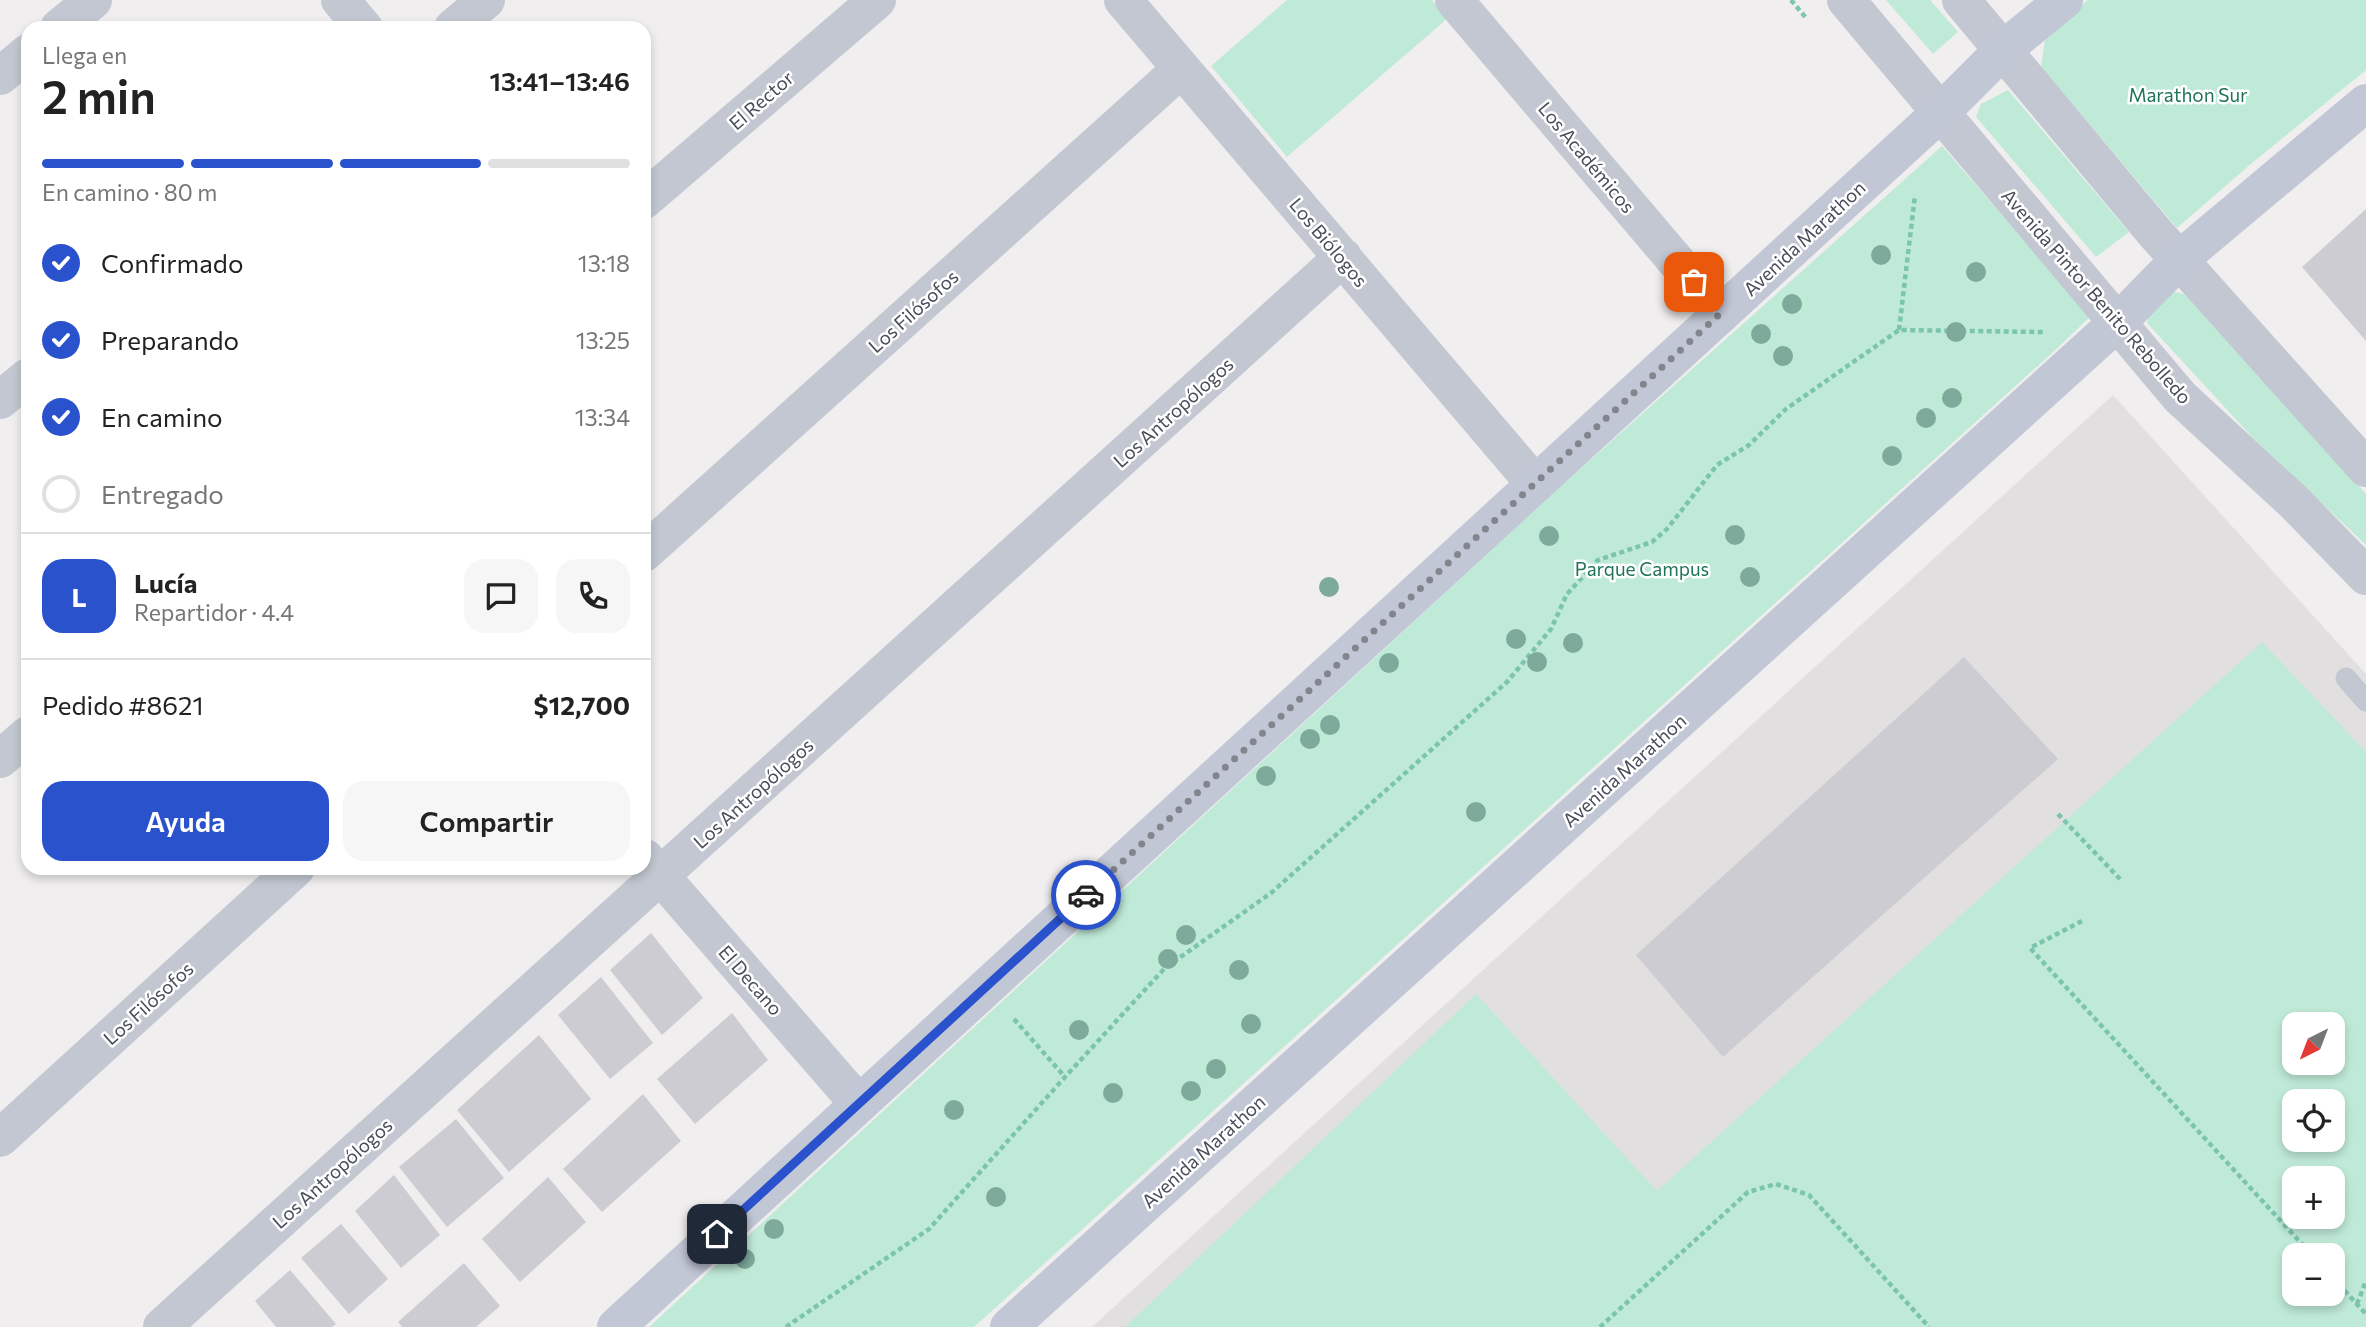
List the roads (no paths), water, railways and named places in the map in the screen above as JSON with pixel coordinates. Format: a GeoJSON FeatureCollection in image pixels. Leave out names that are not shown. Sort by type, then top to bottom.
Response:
{"type":"FeatureCollection","features":[{"type":"Feature","properties":{"kind":"main road","name":"Avenida Marathon"},"geometry":{"type":"LineString","coordinates":[[616,1327],[1940,113],[2004,49],[2064,0]]}},
{"type":"Feature","properties":{"kind":"main road","name":"Avenida Marathon"},"geometry":{"type":"LineString","coordinates":[[1009,1327],[2119,321],[2180,258],[2366,103]]}},
{"type":"Feature","properties":{"kind":"street"},"geometry":{"type":"LineString","coordinates":[[68,21],[93,0]]}},
{"type":"Feature","properties":{"kind":"street"},"geometry":{"type":"LineString","coordinates":[[340,0],[358,21]]}},
{"type":"Feature","properties":{"kind":"street"},"geometry":{"type":"LineString","coordinates":[[461,21],[486,0]]}},
{"type":"Feature","properties":{"kind":"street","name":"El Rector"},"geometry":{"type":"LineString","coordinates":[[651,194],[877,0]]}},
{"type":"Feature","properties":{"kind":"street","name":"Los Biólogos"},"geometry":{"type":"LineString","coordinates":[[1123,0],[1535,484]]}},
{"type":"Feature","properties":{"kind":"street","name":"Los Académicos"},"geometry":{"type":"LineString","coordinates":[[1454,0],[1721,313]]}},
{"type":"Feature","properties":{"kind":"street","name":"Avenida Pintor Benito Rebolledo"},"geometry":{"type":"LineString","coordinates":[[1846,0],[2119,321],[2180,397],[2294,502],[2366,576]]}},
{"type":"Feature","properties":{"kind":"street"},"geometry":{"type":"LineString","coordinates":[[1961,0],[2156,234],[2364,463]]}},
{"type":"Feature","properties":{"kind":"street"},"geometry":{"type":"LineString","coordinates":[[0,76],[21,59]]}},
{"type":"Feature","properties":{"kind":"street","name":"Los Filósofos"},"geometry":{"type":"LineString","coordinates":[[651,546],[1181,69]]}},
{"type":"Feature","properties":{"kind":"street","name":"Los Antropólogos"},"geometry":{"type":"LineString","coordinates":[[652,866],[1343,257]]}},
{"type":"Feature","properties":{"kind":"street"},"geometry":{"type":"LineString","coordinates":[[0,400],[21,383]]}},
{"type":"Feature","properties":{"kind":"street"},"geometry":{"type":"LineString","coordinates":[[0,759],[21,741]]}},
{"type":"Feature","properties":{"kind":"street","name":"El Decano"},"geometry":{"type":"LineString","coordinates":[[652,866],[859,1104]]}},
{"type":"Feature","properties":{"kind":"street","name":"Los Filósofos"},"geometry":{"type":"LineString","coordinates":[[0,1138],[288,875]]}},
{"type":"Feature","properties":{"kind":"street","name":"Los Antropólogos"},"geometry":{"type":"LineString","coordinates":[[162,1327],[642,875]]}},
{"type":"Feature","properties":{"kind":"lane"},"geometry":{"type":"LineString","coordinates":[[2346,678],[2366,701]]}},
{"type":"Feature","properties":{"kind":"park label","name":"Marathon Sur"},"geometry":{"type":"Point","coordinates":[2188,94]}},
{"type":"Feature","properties":{"kind":"park label","name":"Parque Campus"},"geometry":{"type":"Point","coordinates":[1642,568]}}]}
